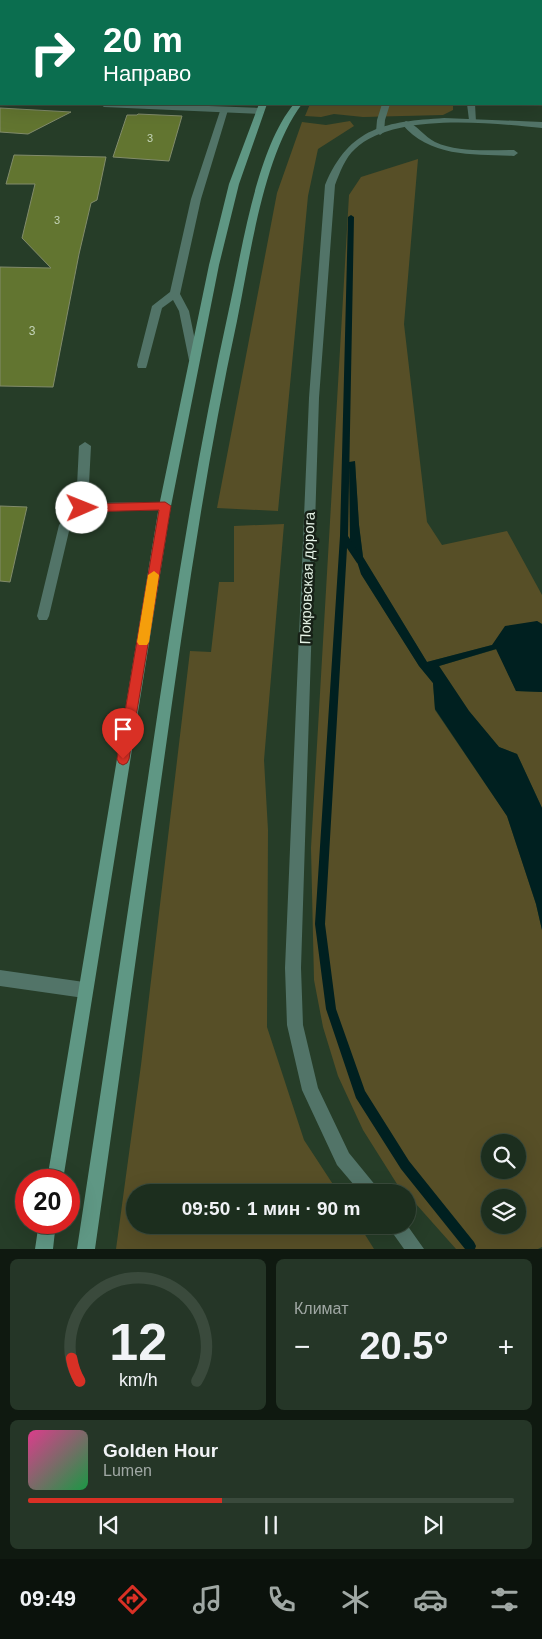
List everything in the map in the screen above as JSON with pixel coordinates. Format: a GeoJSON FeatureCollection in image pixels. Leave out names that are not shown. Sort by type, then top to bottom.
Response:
{"type":"FeatureCollection","features":[{"type":"Feature","properties":{"kind":"main road"},"geometry":{"type":"LineString","coordinates":[[86,1249],[175,640],[215,398],[258,200],[274,149],[294,106]]}},
{"type":"Feature","properties":{"kind":"main road"},"geometry":{"type":"LineString","coordinates":[[57,1169],[84,990],[165,506],[214,265],[234,184],[262,108]]}},
{"type":"Feature","properties":{"kind":"main road"},"geometry":{"type":"LineString","coordinates":[[44,1249],[46,1234]]}},
{"type":"Feature","properties":{"kind":"street"},"geometry":{"type":"LineString","coordinates":[[137,105],[202,106],[224,110],[262,108]]}},
{"type":"Feature","properties":{"kind":"street"},"geometry":{"type":"LineString","coordinates":[[380,132],[386,105]]}},
{"type":"Feature","properties":{"kind":"street"},"geometry":{"type":"LineString","coordinates":[[471,105],[473,120]]}},
{"type":"Feature","properties":{"kind":"street"},"geometry":{"type":"LineString","coordinates":[[194,360],[184,312],[175,294],[196,199],[224,110]]}},
{"type":"Feature","properties":{"kind":"street","name":"Покровская дорога"},"geometry":{"type":"LineString","coordinates":[[363,1184],[343,1159],[310,1090],[295,1025],[293,968],[314,398],[330,185],[338,165],[354,145],[380,132],[406,124],[473,120],[542,125]]}},
{"type":"Feature","properties":{"kind":"street"},"geometry":{"type":"LineString","coordinates":[[406,124],[420,137],[436,146],[456,150],[514,153]]}},
{"type":"Feature","properties":{"kind":"street"},"geometry":{"type":"LineString","coordinates":[[142,365],[157,306],[175,294]]}},
{"type":"Feature","properties":{"kind":"street"},"geometry":{"type":"LineString","coordinates":[[42,616],[65,525],[82,508],[85,446]]}},
{"type":"Feature","properties":{"kind":"street"},"geometry":{"type":"LineString","coordinates":[[82,508],[165,506]]}},
{"type":"Feature","properties":{"kind":"street"},"geometry":{"type":"LineString","coordinates":[[0,978],[84,990]]}},
{"type":"Feature","properties":{"kind":"street"},"geometry":{"type":"LineString","coordinates":[[403,1234],[415,1249]]}},
{"type":"Feature","properties":{"kind":"shaded area"},"geometry":{"type":"Polygon","coordinates":[[[310,105],[453,105],[453,110],[443,115],[363,117],[334,114],[321,117],[305,116],[310,105]]]}},
{"type":"Feature","properties":{"kind":"shaded area"},"geometry":{"type":"Polygon","coordinates":[[[350,121],[354,126],[318,149],[308,196],[278,511],[217,508],[277,193],[302,122],[326,125],[350,121]]]}},
{"type":"Feature","properties":{"kind":"shaded area"},"geometry":{"type":"Polygon","coordinates":[[[418,159],[404,324],[427,522],[442,545],[507,531],[542,595],[542,624],[537,621],[492,645],[427,662],[363,557],[355,462],[349,462],[361,574],[419,666],[433,683],[435,710],[507,816],[536,904],[542,930],[542,1247],[538,1249],[456,1249],[416,1204],[416,1184],[397,1184],[363,1130],[338,1076],[323,1027],[314,980],[311,848],[349,195],[361,177],[418,159]]]}},
{"type":"Feature","properties":{"kind":"shaded area"},"geometry":{"type":"Polygon","coordinates":[[[284,524],[264,760],[268,830],[267,1027],[304,1140],[333,1184],[126,1184],[126,1234],[365,1234],[374,1249],[116,1249],[141,1065],[190,651],[211,652],[219,582],[234,582],[234,526],[284,524]]]}},
{"type":"Feature","properties":{"kind":"shaded area"},"geometry":{"type":"Polygon","coordinates":[[[497,649],[516,691],[542,692],[542,808],[517,754],[499,747],[469,711],[439,666],[497,649]]]}},
{"type":"Feature","properties":{"kind":"water"},"geometry":{"type":"Polygon","coordinates":[[[355,461],[363,557],[427,662],[492,645],[505,626],[537,621],[542,624],[542,692],[516,691],[496,649],[439,666],[469,711],[499,747],[517,754],[542,808],[542,930],[536,904],[507,816],[435,709],[433,683],[419,666],[361,574],[350,540],[349,462],[355,461]]]}},
{"type":"Feature","properties":{"kind":"building"},"geometry":{"type":"Polygon","coordinates":[[[0,108],[71,112],[28,134],[0,132],[0,108]]]}},
{"type":"Feature","properties":{"kind":"building"},"geometry":{"type":"Polygon","coordinates":[[[127,115],[182,116],[169,161],[113,157],[127,115]]]}},
{"type":"Feature","properties":{"kind":"building"},"geometry":{"type":"Polygon","coordinates":[[[14,155],[106,157],[97,200],[91,203],[79,254],[53,387],[0,386],[0,267],[51,268],[22,238],[35,184],[6,184],[14,155]]]}},
{"type":"Feature","properties":{"kind":"building"},"geometry":{"type":"Polygon","coordinates":[[[0,506],[27,507],[10,582],[0,581],[0,506]]]}},
{"type":"Feature","properties":{"kind":"waterway"},"geometry":{"type":"LineString","coordinates":[[344,536],[351,217]]}},
{"type":"Feature","properties":{"kind":"waterway"},"geometry":{"type":"LineString","coordinates":[[344,536],[360,561]]}},
{"type":"Feature","properties":{"kind":"waterway"},"geometry":{"type":"LineString","coordinates":[[344,536],[320,924],[331,1009],[360,1094],[405,1165],[470,1246]]}},
{"type":"Feature","properties":{"kind":"slow traffic"},"geometry":{"type":"LineString","coordinates":[[143,642],[154,575]]}},
{"type":"Feature","properties":{"kind":"route"},"geometry":{"type":"LineString","coordinates":[[82,508],[165,506],[123,759]]}}]}
